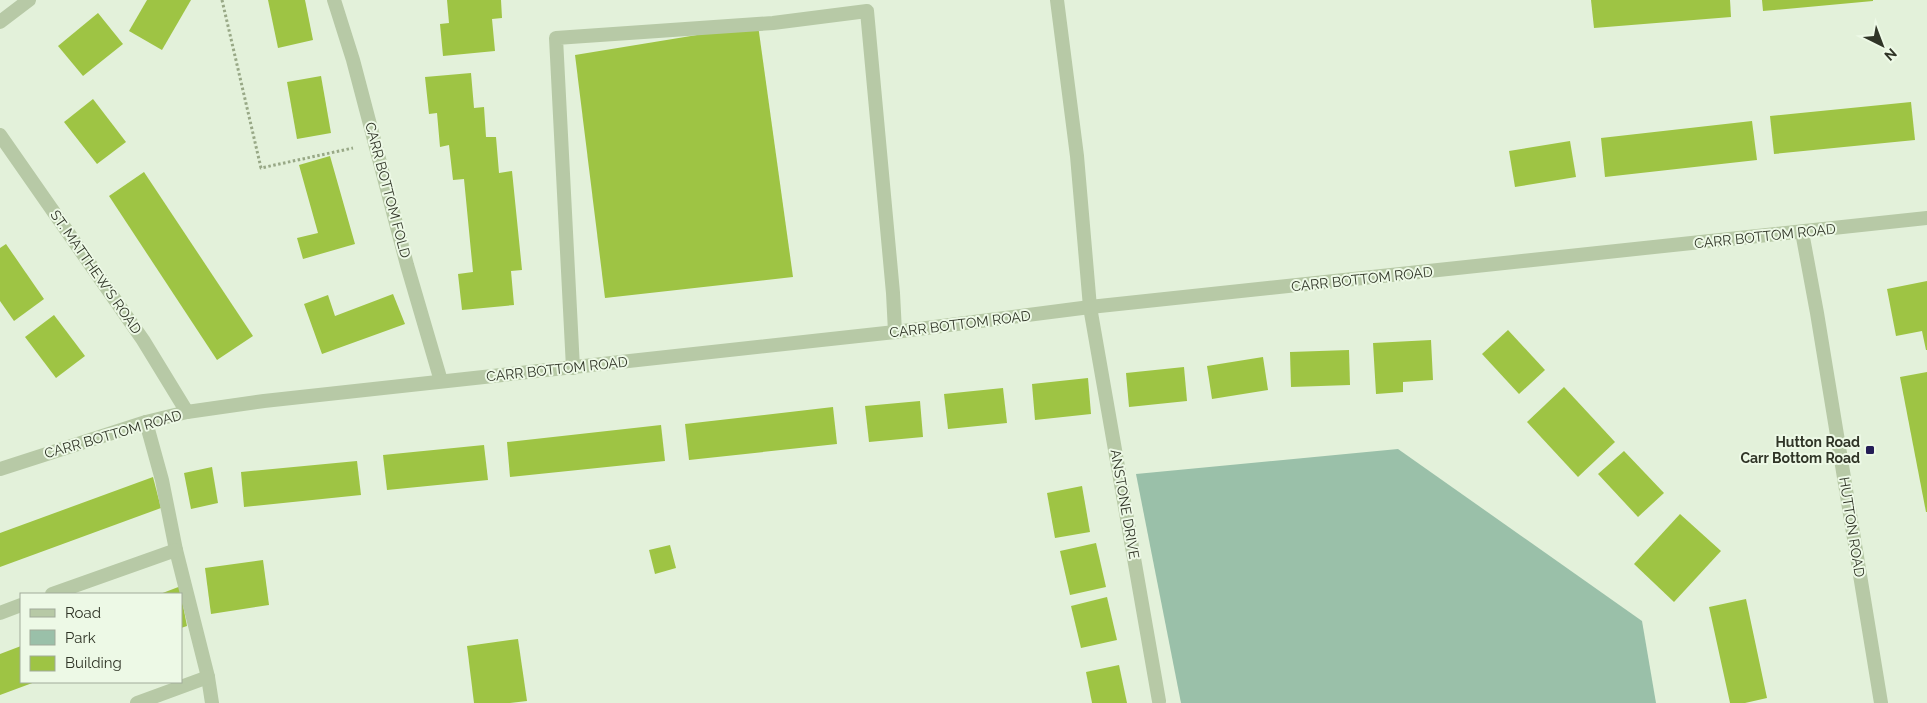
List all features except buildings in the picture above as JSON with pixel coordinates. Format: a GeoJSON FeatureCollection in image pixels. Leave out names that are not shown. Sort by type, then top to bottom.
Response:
{"type":"FeatureCollection","features":[{"type":"Feature","properties":{"kind":"street"},"geometry":{"type":"LineString","coordinates":[[0,22],[29,0]]}},
{"type":"Feature","properties":{"kind":"street","name":"CARR BOTTOM FOLD"},"geometry":{"type":"LineString","coordinates":[[334,0],[376,143],[407,265],[441,381]]}},
{"type":"Feature","properties":{"kind":"street","name":"ANSTONE DRIVE"},"geometry":{"type":"LineString","coordinates":[[1057,0],[1077,156],[1090,307],[1159,701]]}},
{"type":"Feature","properties":{"kind":"street"},"geometry":{"type":"LineString","coordinates":[[573,368],[556,38],[773,22],[867,11],[895,332]]}},
{"type":"Feature","properties":{"kind":"street","name":"ST. MATTHEW'S ROAD"},"geometry":{"type":"LineString","coordinates":[[0,135],[143,340],[187,412]]}},
{"type":"Feature","properties":{"kind":"street","name":"CARR BOTTOM ROAD"},"geometry":{"type":"LineString","coordinates":[[0,469],[146,422],[187,412],[264,401],[895,332],[1090,307],[1927,218]]}},
{"type":"Feature","properties":{"kind":"street","name":"HUTTON ROAD"},"geometry":{"type":"LineString","coordinates":[[1802,232],[1881,703]]}},
{"type":"Feature","properties":{"kind":"street"},"geometry":{"type":"LineString","coordinates":[[146,422],[162,480],[176,550],[208,677],[212,703]]}},
{"type":"Feature","properties":{"kind":"street"},"geometry":{"type":"LineString","coordinates":[[55,593],[176,550]]}},
{"type":"Feature","properties":{"kind":"street"},"geometry":{"type":"LineString","coordinates":[[0,613],[20,605]]}},
{"type":"Feature","properties":{"kind":"street"},"geometry":{"type":"LineString","coordinates":[[136,703],[208,677]]}},
{"type":"Feature","properties":{"kind":"path"},"geometry":{"type":"LineString","coordinates":[[222,0],[261,168],[376,143]]}},
{"type":"Feature","properties":{"kind":"green space"},"geometry":{"type":"Polygon","coordinates":[[[1398,449],[1642,621],[1656,703],[1181,703],[1136,474],[1398,449]]]}},
{"type":"Feature","properties":{"kind":"place","name":"Hutton Road Carr Bottom Road"},"geometry":{"type":"Point","coordinates":[1870,450]}}]}
